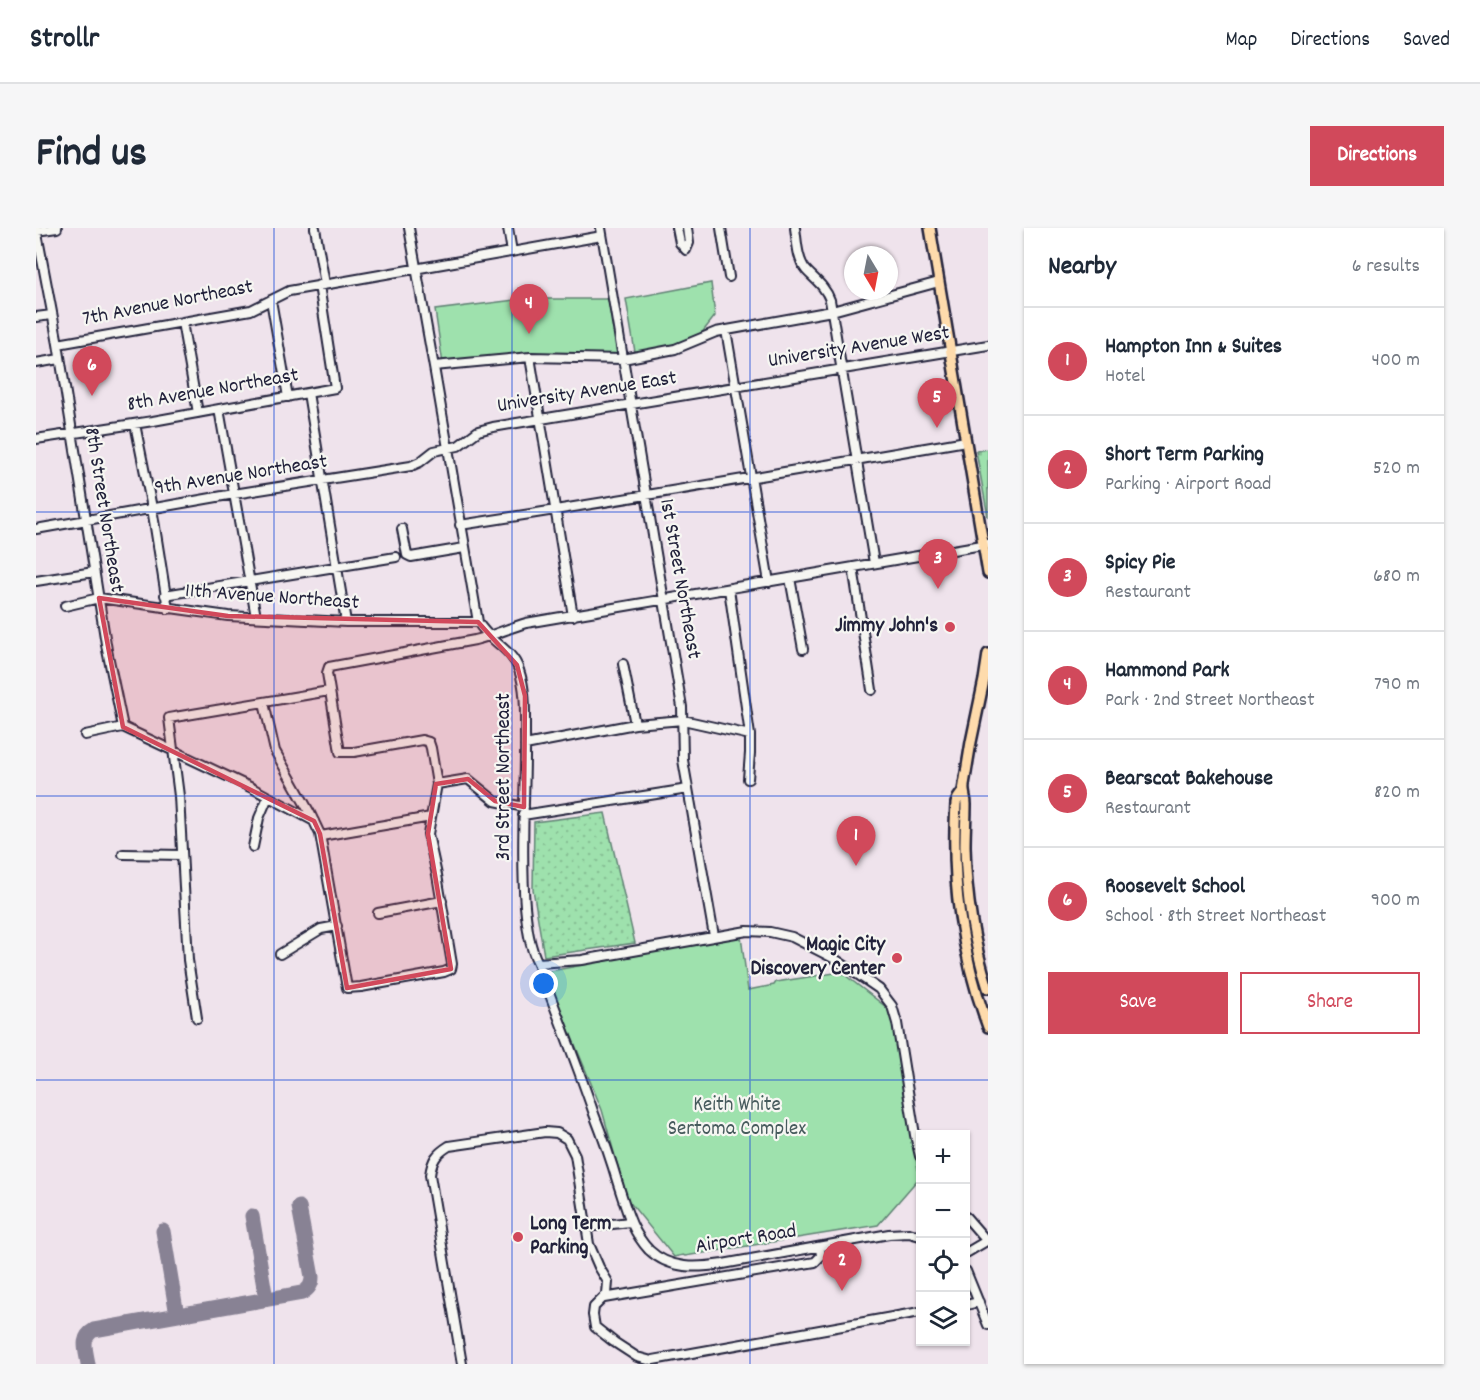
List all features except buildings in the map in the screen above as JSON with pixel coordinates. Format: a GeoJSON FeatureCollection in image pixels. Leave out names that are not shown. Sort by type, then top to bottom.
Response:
{"type":"FeatureCollection","features":[{"type":"Feature","properties":{"kind":"main road"},"geometry":{"type":"LineString","coordinates":[[930,228],[986,544],[988,573]]}},
{"type":"Feature","properties":{"kind":"main road"},"geometry":{"type":"LineString","coordinates":[[988,654],[963,791],[958,798],[955,824],[958,903],[968,963],[988,1027]]}},
{"type":"Feature","properties":{"kind":"main road"},"geometry":{"type":"LineString","coordinates":[[963,791],[967,802],[965,842],[968,893],[978,952],[988,988]]}},
{"type":"Feature","properties":{"kind":"street"},"geometry":{"type":"LineString","coordinates":[[36,230],[57,228]]}},
{"type":"Feature","properties":{"kind":"street"},"geometry":{"type":"LineString","coordinates":[[315,228],[322,285]]}},
{"type":"Feature","properties":{"kind":"street","name":"3rd Street Northeast"},"geometry":{"type":"LineString","coordinates":[[408,228],[478,622],[482,630],[511,655],[520,672],[525,696],[524,887],[526,919],[532,952],[594,1112],[630,1222]]}},
{"type":"Feature","properties":{"kind":"street"},"geometry":{"type":"LineString","coordinates":[[508,228],[512,252]]}},
{"type":"Feature","properties":{"kind":"street"},"geometry":{"type":"LineString","coordinates":[[677,228],[680,243],[686,250],[689,243],[687,228]]}},
{"type":"Feature","properties":{"kind":"street"},"geometry":{"type":"LineString","coordinates":[[721,228],[729,277]]}},
{"type":"Feature","properties":{"kind":"street"},"geometry":{"type":"LineString","coordinates":[[795,228],[802,263],[826,291],[832,311],[874,563]]}},
{"type":"Feature","properties":{"kind":"street","name":"8th Street Northeast"},"geometry":{"type":"LineString","coordinates":[[36,230],[58,344],[107,650],[123,727]]}},
{"type":"Feature","properties":{"kind":"street","name":"7th Avenue Northeast"},"geometry":{"type":"LineString","coordinates":[[58,344],[251,310],[289,291],[512,252],[602,232]]}},
{"type":"Feature","properties":{"kind":"street","name":"1st Street Northeast"},"geometry":{"type":"LineString","coordinates":[[602,232],[682,707],[683,760],[714,936]]}},
{"type":"Feature","properties":{"kind":"street"},"geometry":{"type":"LineString","coordinates":[[434,366],[530,357],[623,359],[675,350],[726,330],[832,311],[939,282]]}},
{"type":"Feature","properties":{"kind":"street","name":"8th Avenue Northeast"},"geometry":{"type":"LineString","coordinates":[[36,439],[135,424],[335,388],[322,285]]}},
{"type":"Feature","properties":{"kind":"street"},"geometry":{"type":"LineString","coordinates":[[271,300],[288,397]]}},
{"type":"Feature","properties":{"kind":"street"},"geometry":{"type":"LineString","coordinates":[[36,317],[52,315]]}},
{"type":"Feature","properties":{"kind":"street"},"geometry":{"type":"LineString","coordinates":[[182,322],[198,413]]}},
{"type":"Feature","properties":{"kind":"street"},"geometry":{"type":"LineString","coordinates":[[726,330],[769,582]]}},
{"type":"Feature","properties":{"kind":"street","name":"University Avenue West"},"geometry":{"type":"LineString","coordinates":[[736,387],[988,345]]}},
{"type":"Feature","properties":{"kind":"street"},"geometry":{"type":"LineString","coordinates":[[530,357],[573,616]]}},
{"type":"Feature","properties":{"kind":"street"},"geometry":{"type":"LineString","coordinates":[[36,363],[60,359]]}},
{"type":"Feature","properties":{"kind":"street","name":"University Avenue East"},"geometry":{"type":"LineString","coordinates":[[448,448],[461,444],[485,428],[736,387]]}},
{"type":"Feature","properties":{"kind":"street"},"geometry":{"type":"LineString","coordinates":[[308,393],[346,622]]}},
{"type":"Feature","properties":{"kind":"street"},"geometry":{"type":"LineString","coordinates":[[219,409],[256,617]]}},
{"type":"Feature","properties":{"kind":"street"},"geometry":{"type":"LineString","coordinates":[[135,424],[152,508],[168,609]]}},
{"type":"Feature","properties":{"kind":"street"},"geometry":{"type":"LineString","coordinates":[[460,525],[646,496],[966,441]]}},
{"type":"Feature","properties":{"kind":"street","name":"9th Avenue Northeast"},"geometry":{"type":"LineString","coordinates":[[36,529],[411,466],[434,451],[448,448]]}},
{"type":"Feature","properties":{"kind":"street"},"geometry":{"type":"LineString","coordinates":[[402,529],[407,555],[411,557],[464,548]]}},
{"type":"Feature","properties":{"kind":"street"},"geometry":{"type":"LineString","coordinates":[[264,703],[275,751],[321,836],[347,988],[444,972],[451,969],[452,964],[428,834],[437,784],[429,742],[422,740],[354,752],[340,752],[329,691],[327,673],[329,667],[475,640],[526,623],[986,544]]}},
{"type":"Feature","properties":{"kind":"street"},"geometry":{"type":"LineString","coordinates":[[165,595],[396,557]]}},
{"type":"Feature","properties":{"kind":"street"},"geometry":{"type":"LineString","coordinates":[[853,567],[872,690]]}},
{"type":"Feature","properties":{"kind":"street"},"geometry":{"type":"LineString","coordinates":[[36,581],[94,572]]}},
{"type":"Feature","properties":{"kind":"street"},"geometry":{"type":"LineString","coordinates":[[790,578],[803,649]]}},
{"type":"Feature","properties":{"kind":"street"},"geometry":{"type":"LineString","coordinates":[[729,589],[750,735],[748,779]]}},
{"type":"Feature","properties":{"kind":"street","name":"11th Avenue Northeast"},"geometry":{"type":"LineString","coordinates":[[65,606],[99,598],[228,616],[346,622],[478,622]]}},
{"type":"Feature","properties":{"kind":"street"},"geometry":{"type":"LineString","coordinates":[[623,664],[635,724]]}},
{"type":"Feature","properties":{"kind":"street"},"geometry":{"type":"LineString","coordinates":[[197,1018],[188,960],[179,796],[169,718],[329,691]]}},
{"type":"Feature","properties":{"kind":"street"},"geometry":{"type":"LineString","coordinates":[[525,745],[635,724],[683,720],[750,735]]}},
{"type":"Feature","properties":{"kind":"street"},"geometry":{"type":"LineString","coordinates":[[85,735],[123,727],[314,821]]}},
{"type":"Feature","properties":{"kind":"street"},"geometry":{"type":"LineString","coordinates":[[437,784],[468,779],[495,801],[524,811],[688,789]]}},
{"type":"Feature","properties":{"kind":"street"},"geometry":{"type":"LineString","coordinates":[[253,847],[268,797]]}},
{"type":"Feature","properties":{"kind":"street"},"geometry":{"type":"LineString","coordinates":[[321,836],[431,817]]}},
{"type":"Feature","properties":{"kind":"street"},"geometry":{"type":"LineString","coordinates":[[123,854],[182,855]]}},
{"type":"Feature","properties":{"kind":"street"},"geometry":{"type":"LineString","coordinates":[[378,913],[442,901]]}},
{"type":"Feature","properties":{"kind":"street"},"geometry":{"type":"LineString","coordinates":[[280,954],[321,928],[337,926]]}},
{"type":"Feature","properties":{"kind":"street"},"geometry":{"type":"LineString","coordinates":[[538,963],[582,960],[747,931],[770,932],[792,937],[834,959],[879,989],[892,1006],[897,1023],[916,1138]]}},
{"type":"Feature","properties":{"kind":"street"},"geometry":{"type":"LineString","coordinates":[[462,1364],[430,1175],[431,1164],[441,1151],[450,1146],[545,1132],[557,1132],[567,1139],[575,1155],[589,1244],[608,1282],[607,1294],[594,1307],[592,1315],[595,1327],[637,1357],[650,1360],[916,1313]]}},
{"type":"Feature","properties":{"kind":"street"},"geometry":{"type":"LineString","coordinates":[[970,1221],[987,1240],[970,1251]]}},
{"type":"Feature","properties":{"kind":"street"},"geometry":{"type":"LineString","coordinates":[[586,1227],[630,1222]]}},
{"type":"Feature","properties":{"kind":"street","name":"Airport Road"},"geometry":{"type":"LineString","coordinates":[[630,1222],[644,1243],[655,1254],[671,1263],[690,1267],[723,1264],[889,1234],[916,1235]]}},
{"type":"Feature","properties":{"kind":"street"},"geometry":{"type":"LineString","coordinates":[[603,1299],[815,1262],[821,1257],[820,1246]]}},
{"type":"Feature","properties":{"kind":"street"},"geometry":{"type":"LineString","coordinates":[[970,1281],[988,1325]]}},
{"type":"Feature","properties":{"kind":"street"},"geometry":{"type":"LineString","coordinates":[[970,1304],[979,1302]]}},
{"type":"Feature","properties":{"kind":"highlighted area"},"geometry":{"type":"Polygon","coordinates":[[[99,598],[228,616],[478,622],[517,665],[525,696],[524,807],[495,801],[468,779],[436,784],[428,834],[451,969],[347,988],[320,834],[314,821],[123,727],[99,598]]]}},
{"type":"Feature","properties":{"kind":"green space"},"geometry":{"type":"Polygon","coordinates":[[[711,283],[715,316],[697,339],[666,349],[635,352],[626,299],[711,283]]]}},
{"type":"Feature","properties":{"kind":"green space"},"geometry":{"type":"Polygon","coordinates":[[[524,299],[613,299],[623,359],[530,357],[443,364],[435,310],[524,299]]]}},
{"type":"Feature","properties":{"kind":"green space"},"geometry":{"type":"Polygon","coordinates":[[[988,449],[988,517],[976,451],[988,449]]]}},
{"type":"Feature","properties":{"kind":"green space"},"geometry":{"type":"Polygon","coordinates":[[[605,813],[635,943],[544,956],[533,889],[534,822],[605,813]]]}},
{"type":"Feature","properties":{"kind":"green space","name":"Keith White Sertoma Complex"},"geometry":{"type":"Polygon","coordinates":[[[741,936],[748,990],[774,985],[776,982],[841,972],[895,1014],[916,1158],[916,1181],[878,1225],[674,1257],[627,1199],[602,1110],[545,972],[741,936]]]}},
{"type":"Feature","properties":{"kind":"taxiway"},"geometry":{"type":"LineString","coordinates":[[88,1364],[85,1341],[94,1330],[302,1293],[311,1285],[312,1277],[299,1207]]}},
{"type":"Feature","properties":{"kind":"taxiway"},"geometry":{"type":"LineString","coordinates":[[252,1216],[266,1299]]}},
{"type":"Feature","properties":{"kind":"taxiway"},"geometry":{"type":"LineString","coordinates":[[163,1231],[177,1315]]}},
{"type":"Feature","properties":{"kind":"place","name":"Hammond Park"},"geometry":{"type":"Point","coordinates":[529,334]}},
{"type":"Feature","properties":{"kind":"place","name":"Roosevelt School"},"geometry":{"type":"Point","coordinates":[92,396]}},
{"type":"Feature","properties":{"kind":"place","name":"Bearscat Bakehouse"},"geometry":{"type":"Point","coordinates":[937,428]}},
{"type":"Feature","properties":{"kind":"place","name":"Spicy Pie"},"geometry":{"type":"Point","coordinates":[938,589]}},
{"type":"Feature","properties":{"kind":"place","name":"Jimmy John's"},"geometry":{"type":"Point","coordinates":[950,627]}},
{"type":"Feature","properties":{"kind":"place","name":"Hampton Inn & Suites"},"geometry":{"type":"Point","coordinates":[856,866]}},
{"type":"Feature","properties":{"kind":"place","name":"Magic City Discovery Center"},"geometry":{"type":"Point","coordinates":[897,958]}},
{"type":"Feature","properties":{"kind":"place","name":"Long Term Parking"},"geometry":{"type":"Point","coordinates":[518,1237]}},
{"type":"Feature","properties":{"kind":"place","name":"Short Term Parking"},"geometry":{"type":"Point","coordinates":[842,1291]}}]}
